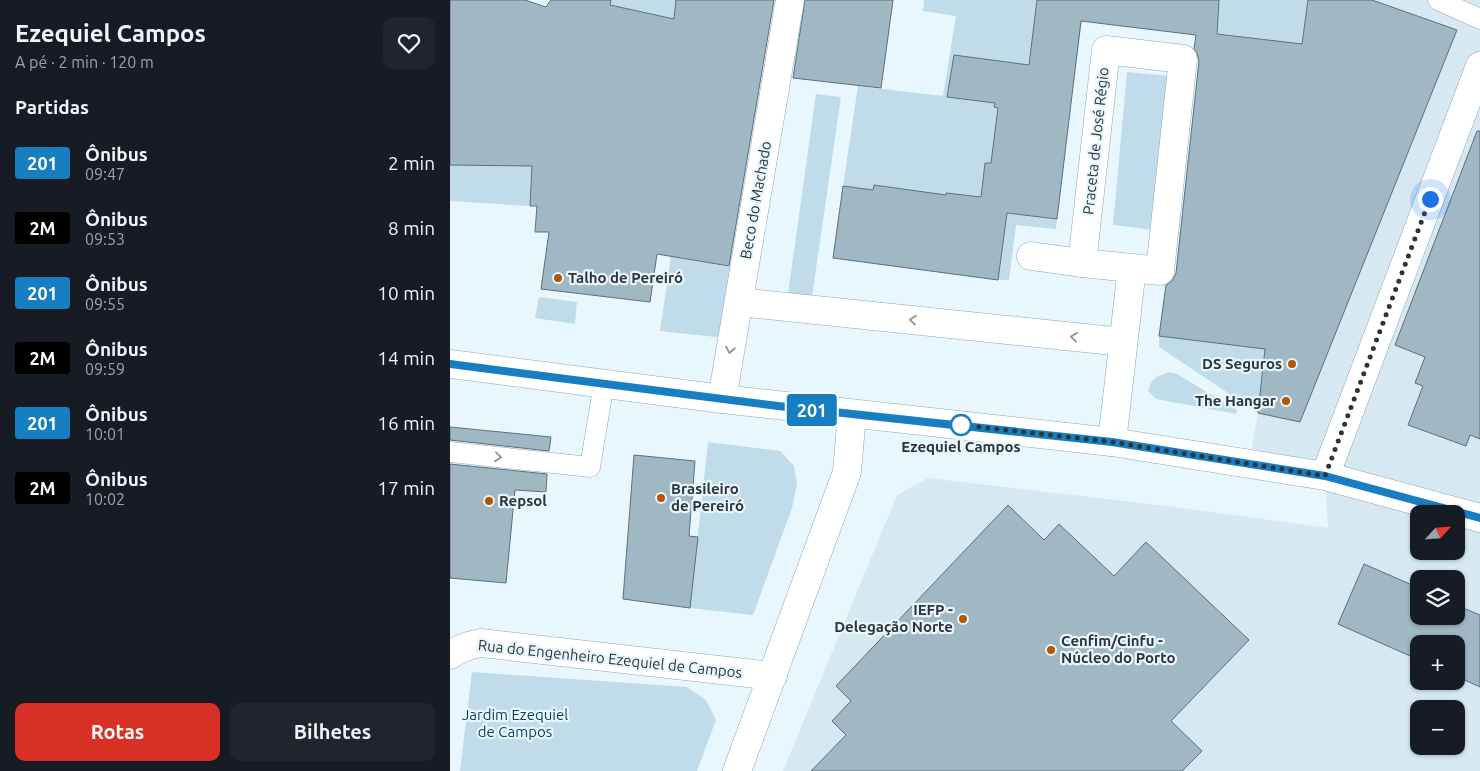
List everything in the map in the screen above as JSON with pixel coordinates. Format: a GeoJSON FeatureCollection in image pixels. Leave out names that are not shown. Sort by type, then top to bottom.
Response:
{"type":"FeatureCollection","features":[{"type":"Feature","properties":{"kind":"street","name":"Beco do Machado"},"geometry":{"type":"LineString","coordinates":[[722,399],[790,0]]}},
{"type":"Feature","properties":{"kind":"street","name":"Praceta de José Régio"},"geometry":{"type":"LineString","coordinates":[[1106,50],[1183,59],[1160,272],[1132,268],[1082,263],[1106,50]]}},
{"type":"Feature","properties":{"kind":"street"},"geometry":{"type":"LineString","coordinates":[[1325,476],[1362,383],[1480,66]]}},
{"type":"Feature","properties":{"kind":"street"},"geometry":{"type":"LineString","coordinates":[[1031,256],[1082,263]]}},
{"type":"Feature","properties":{"kind":"street"},"geometry":{"type":"LineString","coordinates":[[1112,442],[1132,268]]}},
{"type":"Feature","properties":{"kind":"street"},"geometry":{"type":"LineString","coordinates":[[739,302],[1123,342]]}},
{"type":"Feature","properties":{"kind":"street"},"geometry":{"type":"LineString","coordinates":[[450,364],[722,399],[1112,442],[1325,476],[1480,518]]}},
{"type":"Feature","properties":{"kind":"street"},"geometry":{"type":"LineString","coordinates":[[737,771],[847,472],[852,414]]}},
{"type":"Feature","properties":{"kind":"street","name":"Rua do Engenheiro Ezequiel de Campos"},"geometry":{"type":"LineString","coordinates":[[450,655],[459,648],[481,643],[773,676]]}},
{"type":"Feature","properties":{"kind":"lane"},"geometry":{"type":"LineString","coordinates":[[1438,0],[1480,19]]}},
{"type":"Feature","properties":{"kind":"lane"},"geometry":{"type":"LineString","coordinates":[[450,452],[590,467],[604,383]]}},
{"type":"Feature","properties":{"kind":"shaded area"},"geometry":{"type":"Polygon","coordinates":[[[1308,0],[1480,0],[1480,771],[783,771],[897,495],[928,478],[1183,508],[1328,528],[1325,476],[1249,463],[1258,413],[1308,0]]]}},
{"type":"Feature","properties":{"kind":"green space"},"geometry":{"type":"Polygon","coordinates":[[[611,0],[676,0],[674,19],[610,5],[611,0]]]}},
{"type":"Feature","properties":{"kind":"green space"},"geometry":{"type":"Polygon","coordinates":[[[924,0],[1037,0],[1035,15],[1082,21],[1075,71],[1000,62],[994,107],[998,108],[991,163],[985,163],[981,197],[947,193],[946,200],[905,189],[875,185],[873,190],[843,186],[858,86],[943,96],[956,16],[923,11],[924,0]]]}},
{"type":"Feature","properties":{"kind":"green space"},"geometry":{"type":"Polygon","coordinates":[[[1219,0],[1308,0],[1258,413],[1159,347],[1159,336],[1232,345],[1270,40],[1217,34],[1219,0]]]}},
{"type":"Feature","properties":{"kind":"green space"},"geometry":{"type":"Polygon","coordinates":[[[1127,72],[1169,76],[1154,230],[1113,225],[1127,72]]]}},
{"type":"Feature","properties":{"kind":"green space"},"geometry":{"type":"Polygon","coordinates":[[[816,94],[841,97],[812,296],[788,294],[816,94]]]}},
{"type":"Feature","properties":{"kind":"green space"},"geometry":{"type":"Polygon","coordinates":[[[450,165],[532,166],[530,206],[450,201],[450,165]]]}},
{"type":"Feature","properties":{"kind":"green space"},"geometry":{"type":"Polygon","coordinates":[[[1007,213],[1057,219],[1056,229],[1016,225],[1009,280],[998,280],[1007,213]]]}},
{"type":"Feature","properties":{"kind":"green space"},"geometry":{"type":"Polygon","coordinates":[[[671,256],[735,268],[725,338],[660,331],[671,256]]]}},
{"type":"Feature","properties":{"kind":"green space"},"geometry":{"type":"Polygon","coordinates":[[[539,297],[577,302],[575,324],[535,318],[539,297]]]}},
{"type":"Feature","properties":{"kind":"green space"},"geometry":{"type":"Polygon","coordinates":[[[1169,372],[1177,374],[1237,410],[1236,414],[1156,399],[1148,391],[1151,384],[1158,377],[1169,372]]]}},
{"type":"Feature","properties":{"kind":"green space"},"geometry":{"type":"Polygon","coordinates":[[[708,442],[780,451],[794,466],[797,484],[792,508],[753,615],[690,608],[708,442]]]}},
{"type":"Feature","properties":{"kind":"green space","name":"Jardim Ezequiel de Campos"},"geometry":{"type":"Polygon","coordinates":[[[472,672],[687,687],[706,700],[716,720],[697,771],[460,771],[472,672]]]}},
{"type":"Feature","properties":{"kind":"building"},"geometry":{"type":"Polygon","coordinates":[[[450,0],[525,0],[546,7],[551,0],[611,0],[610,5],[674,19],[676,0],[774,0],[729,266],[657,254],[650,302],[541,289],[549,232],[535,232],[537,206],[530,206],[532,166],[450,165],[450,0]]]}},
{"type":"Feature","properties":{"kind":"building"},"geometry":{"type":"Polygon","coordinates":[[[805,0],[893,0],[881,88],[793,78],[805,0]]]}},
{"type":"Feature","properties":{"kind":"building"},"geometry":{"type":"Polygon","coordinates":[[[1037,0],[1219,0],[1217,34],[1302,44],[1308,0],[1372,0],[1457,30],[1300,422],[1258,413],[1265,349],[1159,336],[1166,285],[1172,281],[1176,273],[1199,61],[1194,49],[1196,35],[1081,21],[1057,219],[1007,213],[998,280],[833,258],[843,186],[873,190],[874,185],[946,195],[946,193],[981,197],[985,163],[991,163],[998,108],[994,107],[995,103],[947,97],[954,55],[1029,65],[1037,0]]]}},
{"type":"Feature","properties":{"kind":"building"},"geometry":{"type":"Polygon","coordinates":[[[1477,131],[1480,131],[1480,439],[1470,435],[1466,446],[1408,425],[1423,386],[1415,383],[1425,357],[1395,345],[1477,131]]]}},
{"type":"Feature","properties":{"kind":"building"},"geometry":{"type":"Polygon","coordinates":[[[450,427],[551,437],[549,451],[450,440],[450,427]]]}},
{"type":"Feature","properties":{"kind":"building","name":"Brasileiro de Pereiró"},"geometry":{"type":"Polygon","coordinates":[[[634,455],[695,461],[689,536],[698,537],[690,608],[623,599],[634,455]]]}},
{"type":"Feature","properties":{"kind":"building"},"geometry":{"type":"Polygon","coordinates":[[[450,464],[547,474],[546,492],[515,490],[506,583],[450,578],[450,464]]]}},
{"type":"Feature","properties":{"kind":"building","name":"Cenfim/Cinfu - Núcleo do Porto"},"geometry":{"type":"Polygon","coordinates":[[[1008,505],[1044,540],[1059,524],[1114,576],[1146,542],[1249,640],[1171,721],[1202,751],[1182,771],[811,771],[846,735],[832,721],[851,701],[836,686],[1008,505]]]}},
{"type":"Feature","properties":{"kind":"building"},"geometry":{"type":"Polygon","coordinates":[[[1364,564],[1410,584],[1410,625],[1465,625],[1465,609],[1480,615],[1480,687],[1465,680],[1465,635],[1410,635],[1410,656],[1338,624],[1364,564]]]}},
{"type":"Feature","properties":{"kind":"bus line","name":"201"},"geometry":{"type":"LineString","coordinates":[[450,364],[778,406],[1112,442],[1325,476],[1480,518]]}},
{"type":"Feature","properties":{"kind":"place","name":"Talho de Pereiró"},"geometry":{"type":"Point","coordinates":[558,278]}},
{"type":"Feature","properties":{"kind":"place","name":"DS Seguros"},"geometry":{"type":"Point","coordinates":[1292,364]}},
{"type":"Feature","properties":{"kind":"place","name":"The Hangar"},"geometry":{"type":"Point","coordinates":[1286,401]}},
{"type":"Feature","properties":{"kind":"place","name":"Ezequiel Campos"},"geometry":{"type":"Point","coordinates":[961,425]}},
{"type":"Feature","properties":{"kind":"place","name":"Brasileiro de Pereiró"},"geometry":{"type":"Point","coordinates":[661,498]}},
{"type":"Feature","properties":{"kind":"place","name":"Repsol"},"geometry":{"type":"Point","coordinates":[489,501]}},
{"type":"Feature","properties":{"kind":"place","name":"IEFP - Delegação Norte"},"geometry":{"type":"Point","coordinates":[963,619]}},
{"type":"Feature","properties":{"kind":"place","name":"Cenfim/Cinfu - Núcleo do Porto"},"geometry":{"type":"Point","coordinates":[1051,650]}},
{"type":"Feature","properties":{"kind":"route"},"geometry":{"type":"LineString","coordinates":[[961,425],[1112,442],[1325,476],[1362,383],[1430,199]]}}]}
